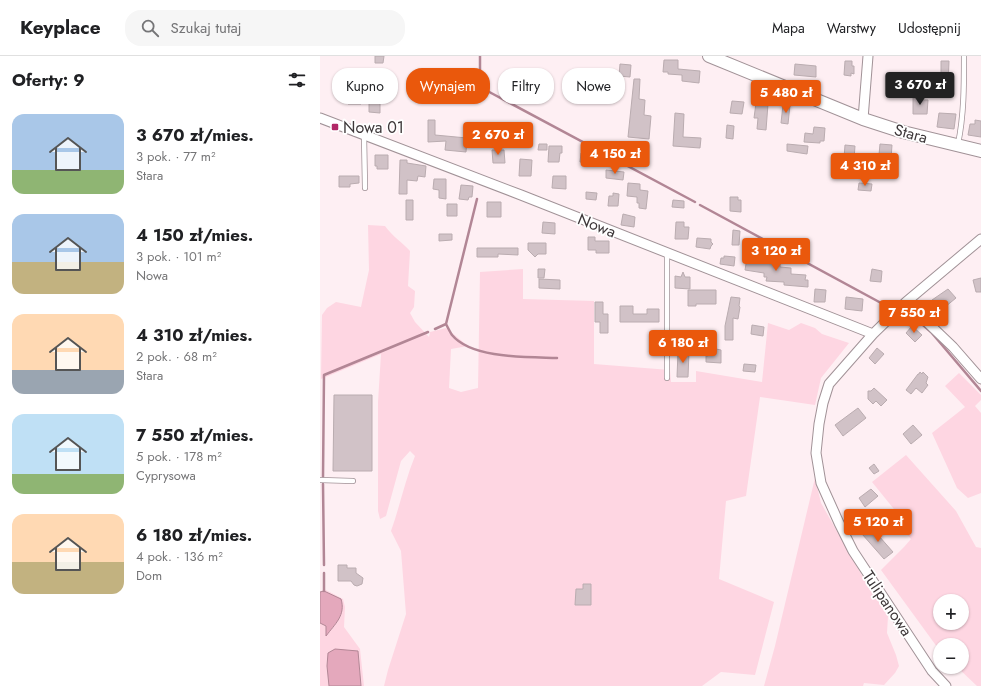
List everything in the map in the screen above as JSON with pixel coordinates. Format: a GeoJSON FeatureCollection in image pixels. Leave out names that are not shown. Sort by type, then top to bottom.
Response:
{"type":"FeatureCollection","features":[{"type":"Feature","properties":{"kind":"street","name":"Stara"},"geometry":{"type":"LineString","coordinates":[[708,56],[863,119],[903,132],[981,151]]}},
{"type":"Feature","properties":{"kind":"street"},"geometry":{"type":"LineString","coordinates":[[863,119],[868,56]]}},
{"type":"Feature","properties":{"kind":"street","name":"Nowa"},"geometry":{"type":"LineString","coordinates":[[320,118],[521,195],[873,334]]}},
{"type":"Feature","properties":{"kind":"street","name":"Tulipanowa"},"geometry":{"type":"LineString","coordinates":[[946,686],[932,671],[853,551],[821,483],[816,453],[822,403],[829,384],[873,334],[906,302],[981,239]]}},
{"type":"Feature","properties":{"kind":"street"},"geometry":{"type":"LineString","coordinates":[[906,302],[953,347],[981,379]]}},
{"type":"Feature","properties":{"kind":"lane"},"geometry":{"type":"LineString","coordinates":[[958,146],[964,104],[964,56]]}},
{"type":"Feature","properties":{"kind":"lane"},"geometry":{"type":"LineString","coordinates":[[364,135],[365,188]]}},
{"type":"Feature","properties":{"kind":"lane"},"geometry":{"type":"LineString","coordinates":[[667,253],[667,378]]}},
{"type":"Feature","properties":{"kind":"lane"},"geometry":{"type":"LineString","coordinates":[[320,480],[353,481]]}},
{"type":"Feature","properties":{"kind":"shaded area"},"geometry":{"type":"Polygon","coordinates":[[[368,225],[385,226],[410,251],[408,286],[415,291],[414,307],[410,313],[415,322],[429,337],[430,332],[446,328],[468,346],[451,349],[449,388],[461,392],[478,388],[480,272],[523,269],[523,299],[594,301],[594,364],[670,370],[671,382],[696,382],[696,371],[762,382],[768,323],[789,330],[801,323],[815,328],[822,334],[849,343],[821,378],[815,405],[760,397],[746,496],[726,501],[719,579],[774,602],[755,675],[721,672],[702,686],[384,686],[406,614],[401,551],[391,531],[415,456],[410,451],[401,461],[386,516],[380,519],[378,511],[378,402],[381,354],[321,379],[322,315],[327,308],[336,302],[361,307],[369,270],[368,225]]]}},
{"type":"Feature","properties":{"kind":"shaded area"},"geometry":{"type":"Polygon","coordinates":[[[959,373],[981,395],[981,400],[975,406],[981,413],[981,493],[968,498],[957,488],[932,433],[965,407],[945,386],[959,373]]]}},
{"type":"Feature","properties":{"kind":"shaded area"},"geometry":{"type":"Polygon","coordinates":[[[906,455],[956,511],[976,547],[981,548],[981,686],[977,686],[964,674],[969,674],[969,638],[933,638],[933,641],[881,570],[911,539],[897,524],[902,519],[872,482],[906,455]]]}},
{"type":"Feature","properties":{"kind":"shaded area"},"geometry":{"type":"Polygon","coordinates":[[[815,478],[821,503],[864,579],[888,616],[887,633],[899,666],[884,685],[864,683],[863,686],[764,686],[815,478]]]}},
{"type":"Feature","properties":{"kind":"shaded area"},"geometry":{"type":"Polygon","coordinates":[[[324,589],[343,599],[345,607],[344,627],[360,649],[364,686],[361,686],[358,651],[328,653],[327,666],[329,686],[320,686],[320,623],[326,626],[326,635],[338,621],[324,591],[320,592],[324,589]]]}},
{"type":"Feature","properties":{"kind":"shaded area"},"geometry":{"type":"Polygon","coordinates":[[[324,591],[341,599],[342,605],[339,619],[326,636],[326,626],[320,623],[320,592],[324,591]]]}},
{"type":"Feature","properties":{"kind":"shaded area"},"geometry":{"type":"Polygon","coordinates":[[[335,649],[358,651],[361,686],[329,686],[327,666],[328,653],[335,649]]]}},
{"type":"Feature","properties":{"kind":"building"},"geometry":{"type":"Polygon","coordinates":[[[375,56],[384,56],[383,63],[375,63],[375,56]]]}},
{"type":"Feature","properties":{"kind":"building"},"geometry":{"type":"Polygon","coordinates":[[[664,60],[678,60],[678,69],[700,71],[699,83],[682,81],[682,75],[663,72],[664,60]]]}},
{"type":"Feature","properties":{"kind":"building"},"geometry":{"type":"Polygon","coordinates":[[[845,61],[852,61],[852,66],[854,66],[854,74],[851,73],[851,76],[844,75],[845,61]]]}},
{"type":"Feature","properties":{"kind":"building"},"geometry":{"type":"Polygon","coordinates":[[[941,61],[949,61],[948,86],[941,85],[941,61]]]}},
{"type":"Feature","properties":{"kind":"building"},"geometry":{"type":"Polygon","coordinates":[[[620,64],[631,65],[630,77],[625,77],[625,68],[620,68],[620,64]]]}},
{"type":"Feature","properties":{"kind":"building"},"geometry":{"type":"Polygon","coordinates":[[[795,64],[816,66],[816,77],[794,75],[795,64]]]}},
{"type":"Feature","properties":{"kind":"building"},"geometry":{"type":"Polygon","coordinates":[[[634,79],[640,79],[639,99],[645,100],[644,115],[651,116],[649,139],[628,137],[634,79]]]}},
{"type":"Feature","properties":{"kind":"building"},"geometry":{"type":"Polygon","coordinates":[[[913,98],[923,98],[923,100],[928,100],[927,114],[913,114],[913,98]]]}},
{"type":"Feature","properties":{"kind":"building"},"geometry":{"type":"Polygon","coordinates":[[[732,101],[744,102],[742,114],[730,113],[732,101]]]}},
{"type":"Feature","properties":{"kind":"building"},"geometry":{"type":"Polygon","coordinates":[[[756,103],[768,104],[766,130],[757,129],[758,118],[754,118],[756,103]]]}},
{"type":"Feature","properties":{"kind":"building"},"geometry":{"type":"Polygon","coordinates":[[[369,104],[380,104],[380,113],[369,112],[369,104]]]}},
{"type":"Feature","properties":{"kind":"building"},"geometry":{"type":"Polygon","coordinates":[[[783,105],[790,105],[788,124],[781,123],[783,105]]]}},
{"type":"Feature","properties":{"kind":"building"},"geometry":{"type":"Polygon","coordinates":[[[675,113],[684,114],[683,137],[701,138],[700,148],[673,146],[675,113]]]}},
{"type":"Feature","properties":{"kind":"building"},"geometry":{"type":"Polygon","coordinates":[[[939,113],[956,114],[954,129],[937,127],[939,113]]]}},
{"type":"Feature","properties":{"kind":"building"},"geometry":{"type":"Polygon","coordinates":[[[428,120],[435,120],[435,135],[467,138],[466,152],[445,150],[446,141],[428,142],[428,120]]]}},
{"type":"Feature","properties":{"kind":"building"},"geometry":{"type":"Polygon","coordinates":[[[975,120],[981,121],[981,137],[968,135],[970,124],[975,124],[975,120]]]}},
{"type":"Feature","properties":{"kind":"building"},"geometry":{"type":"Polygon","coordinates":[[[727,125],[734,126],[733,139],[726,138],[727,125]]]}},
{"type":"Feature","properties":{"kind":"building"},"geometry":{"type":"Polygon","coordinates":[[[814,127],[825,128],[824,141],[820,141],[820,143],[804,142],[805,133],[813,134],[814,127]]]}},
{"type":"Feature","properties":{"kind":"building"},"geometry":{"type":"Polygon","coordinates":[[[539,144],[547,144],[547,150],[538,150],[539,144]]]}},
{"type":"Feature","properties":{"kind":"building"},"geometry":{"type":"Polygon","coordinates":[[[787,144],[808,146],[807,154],[787,151],[787,144]]]}},
{"type":"Feature","properties":{"kind":"building"},"geometry":{"type":"Polygon","coordinates":[[[880,144],[892,145],[891,159],[882,158],[882,155],[879,155],[880,144]]]}},
{"type":"Feature","properties":{"kind":"building"},"geometry":{"type":"Polygon","coordinates":[[[845,145],[855,146],[854,159],[844,158],[845,145]]]}},
{"type":"Feature","properties":{"kind":"building"},"geometry":{"type":"Polygon","coordinates":[[[549,146],[562,146],[562,153],[560,153],[559,162],[548,162],[549,146]]]}},
{"type":"Feature","properties":{"kind":"building"},"geometry":{"type":"Polygon","coordinates":[[[492,150],[504,150],[505,163],[493,163],[492,150]]]}},
{"type":"Feature","properties":{"kind":"building"},"geometry":{"type":"Polygon","coordinates":[[[581,153],[587,154],[586,162],[580,162],[581,153]]]}},
{"type":"Feature","properties":{"kind":"building"},"geometry":{"type":"Polygon","coordinates":[[[375,155],[388,155],[388,169],[377,169],[377,166],[375,166],[375,155]]]}},
{"type":"Feature","properties":{"kind":"building"},"geometry":{"type":"Polygon","coordinates":[[[520,159],[532,160],[531,176],[519,176],[520,159]]]}},
{"type":"Feature","properties":{"kind":"building"},"geometry":{"type":"Polygon","coordinates":[[[400,160],[407,160],[407,163],[426,166],[425,177],[418,176],[417,181],[407,180],[407,194],[399,194],[400,160]]]}},
{"type":"Feature","properties":{"kind":"building"},"geometry":{"type":"Polygon","coordinates":[[[606,170],[624,172],[623,180],[606,178],[606,170]]]}},
{"type":"Feature","properties":{"kind":"building"},"geometry":{"type":"Polygon","coordinates":[[[339,176],[359,176],[359,183],[350,184],[350,187],[339,187],[339,176]]]}},
{"type":"Feature","properties":{"kind":"building"},"geometry":{"type":"Polygon","coordinates":[[[553,176],[566,176],[566,189],[552,188],[553,176]]]}},
{"type":"Feature","properties":{"kind":"building"},"geometry":{"type":"Polygon","coordinates":[[[434,179],[446,179],[446,199],[439,198],[439,190],[433,189],[434,179]]]}},
{"type":"Feature","properties":{"kind":"building"},"geometry":{"type":"Polygon","coordinates":[[[628,183],[640,184],[640,190],[648,191],[646,209],[639,208],[637,197],[627,196],[628,183]]]}},
{"type":"Feature","properties":{"kind":"building"},"geometry":{"type":"Polygon","coordinates":[[[859,183],[872,184],[871,191],[858,190],[859,183]]]}},
{"type":"Feature","properties":{"kind":"building"},"geometry":{"type":"Polygon","coordinates":[[[461,185],[473,186],[472,197],[469,197],[468,200],[459,199],[461,185]]]}},
{"type":"Feature","properties":{"kind":"building"},"geometry":{"type":"Polygon","coordinates":[[[586,192],[597,193],[596,200],[586,199],[586,192]]]}},
{"type":"Feature","properties":{"kind":"building"},"geometry":{"type":"Polygon","coordinates":[[[613,193],[619,194],[618,206],[608,206],[609,196],[613,196],[613,193]]]}},
{"type":"Feature","properties":{"kind":"building"},"geometry":{"type":"Polygon","coordinates":[[[730,197],[738,197],[738,200],[741,200],[741,212],[730,211],[730,197]]]}},
{"type":"Feature","properties":{"kind":"building"},"geometry":{"type":"Polygon","coordinates":[[[406,200],[413,200],[413,220],[406,220],[406,200]]]}},
{"type":"Feature","properties":{"kind":"building"},"geometry":{"type":"Polygon","coordinates":[[[673,200],[684,201],[684,208],[672,207],[673,200]]]}},
{"type":"Feature","properties":{"kind":"building"},"geometry":{"type":"Polygon","coordinates":[[[487,202],[501,202],[501,217],[487,217],[487,202]]]}},
{"type":"Feature","properties":{"kind":"building"},"geometry":{"type":"Polygon","coordinates":[[[447,204],[457,204],[457,216],[447,216],[447,204]]]}},
{"type":"Feature","properties":{"kind":"building"},"geometry":{"type":"Polygon","coordinates":[[[623,214],[635,217],[634,227],[621,225],[623,214]]]}},
{"type":"Feature","properties":{"kind":"building"},"geometry":{"type":"Polygon","coordinates":[[[543,222],[555,223],[555,234],[542,233],[543,222]]]}},
{"type":"Feature","properties":{"kind":"building"},"geometry":{"type":"Polygon","coordinates":[[[676,222],[684,222],[684,227],[689,227],[688,239],[675,239],[676,222]]]}},
{"type":"Feature","properties":{"kind":"building"},"geometry":{"type":"Polygon","coordinates":[[[733,230],[740,231],[739,245],[732,245],[733,230]]]}},
{"type":"Feature","properties":{"kind":"building"},"geometry":{"type":"Polygon","coordinates":[[[439,234],[452,234],[452,240],[439,241],[439,234]]]}},
{"type":"Feature","properties":{"kind":"building"},"geometry":{"type":"Polygon","coordinates":[[[588,237],[595,237],[595,241],[609,241],[609,253],[596,253],[596,250],[588,250],[588,237]]]}},
{"type":"Feature","properties":{"kind":"building"},"geometry":{"type":"Polygon","coordinates":[[[697,238],[711,239],[713,244],[710,249],[696,247],[697,238]]]}},
{"type":"Feature","properties":{"kind":"building"},"geometry":{"type":"Polygon","coordinates":[[[528,243],[546,243],[546,254],[538,254],[535,257],[528,250],[528,243]]]}},
{"type":"Feature","properties":{"kind":"building"},"geometry":{"type":"Polygon","coordinates":[[[477,248],[518,248],[518,255],[498,254],[498,257],[477,257],[477,248]]]}},
{"type":"Feature","properties":{"kind":"building"},"geometry":{"type":"Polygon","coordinates":[[[724,256],[735,257],[734,266],[720,264],[721,258],[724,258],[724,256]]]}},
{"type":"Feature","properties":{"kind":"building"},"geometry":{"type":"Polygon","coordinates":[[[747,258],[772,260],[771,263],[780,263],[780,267],[791,268],[791,274],[806,275],[805,280],[808,280],[808,287],[784,285],[784,282],[766,281],[767,277],[764,277],[764,273],[745,270],[747,258]]]}},
{"type":"Feature","properties":{"kind":"building"},"geometry":{"type":"Polygon","coordinates":[[[538,269],[545,269],[544,278],[538,278],[538,269]]]}},
{"type":"Feature","properties":{"kind":"building"},"geometry":{"type":"Polygon","coordinates":[[[872,269],[882,271],[881,282],[870,281],[872,269]]]}},
{"type":"Feature","properties":{"kind":"building"},"geometry":{"type":"Polygon","coordinates":[[[683,272],[685,277],[690,277],[690,289],[675,288],[675,276],[681,277],[683,272]]]}},
{"type":"Feature","properties":{"kind":"building"},"geometry":{"type":"Polygon","coordinates":[[[981,278],[981,292],[976,292],[973,280],[981,278]]]}},
{"type":"Feature","properties":{"kind":"building"},"geometry":{"type":"Polygon","coordinates":[[[539,279],[560,280],[560,289],[539,288],[539,279]]]}},
{"type":"Feature","properties":{"kind":"building"},"geometry":{"type":"Polygon","coordinates":[[[815,289],[826,290],[825,302],[814,302],[815,289]]]}},
{"type":"Feature","properties":{"kind":"building"},"geometry":{"type":"Polygon","coordinates":[[[948,289],[956,298],[940,311],[932,300],[948,289]]]}},
{"type":"Feature","properties":{"kind":"building"},"geometry":{"type":"Polygon","coordinates":[[[688,290],[716,290],[716,304],[696,304],[696,306],[688,306],[688,290]]]}},
{"type":"Feature","properties":{"kind":"building"},"geometry":{"type":"Polygon","coordinates":[[[731,297],[740,298],[740,307],[738,319],[733,318],[733,340],[725,340],[725,326],[731,297]]]}},
{"type":"Feature","properties":{"kind":"building"},"geometry":{"type":"Polygon","coordinates":[[[846,297],[863,299],[862,311],[845,309],[846,297]]]}},
{"type":"Feature","properties":{"kind":"building"},"geometry":{"type":"Polygon","coordinates":[[[595,302],[603,302],[603,314],[608,314],[608,333],[600,333],[600,322],[595,322],[595,302]]]}},
{"type":"Feature","properties":{"kind":"building"},"geometry":{"type":"Polygon","coordinates":[[[620,306],[633,306],[633,314],[647,314],[647,309],[659,309],[659,322],[620,322],[620,306]]]}},
{"type":"Feature","properties":{"kind":"building"},"geometry":{"type":"Polygon","coordinates":[[[752,325],[764,327],[763,336],[751,334],[752,325]]]}},
{"type":"Feature","properties":{"kind":"building"},"geometry":{"type":"Polygon","coordinates":[[[912,326],[922,335],[915,342],[906,333],[912,326]]]}},
{"type":"Feature","properties":{"kind":"building"},"geometry":{"type":"Polygon","coordinates":[[[708,346],[716,346],[716,349],[721,350],[721,363],[706,362],[706,356],[708,356],[708,346]]]}},
{"type":"Feature","properties":{"kind":"building"},"geometry":{"type":"Polygon","coordinates":[[[877,348],[884,354],[875,364],[869,358],[877,348]]]}},
{"type":"Feature","properties":{"kind":"building"},"geometry":{"type":"Polygon","coordinates":[[[678,352],[689,352],[688,377],[677,377],[678,352]]]}},
{"type":"Feature","properties":{"kind":"building"},"geometry":{"type":"Polygon","coordinates":[[[744,364],[756,365],[755,372],[743,371],[744,364]]]}},
{"type":"Feature","properties":{"kind":"building"},"geometry":{"type":"Polygon","coordinates":[[[920,372],[922,374],[923,372],[928,377],[926,383],[928,385],[922,393],[916,388],[911,394],[906,390],[920,372]]]}},
{"type":"Feature","properties":{"kind":"building"},"geometry":{"type":"Polygon","coordinates":[[[874,388],[887,400],[881,406],[876,401],[873,404],[868,399],[868,391],[871,391],[874,388]]]}},
{"type":"Feature","properties":{"kind":"building"},"geometry":{"type":"Polygon","coordinates":[[[334,395],[372,395],[372,471],[333,471],[334,395]]]}},
{"type":"Feature","properties":{"kind":"building"},"geometry":{"type":"Polygon","coordinates":[[[858,408],[866,418],[843,436],[835,425],[858,408]]]}},
{"type":"Feature","properties":{"kind":"building"},"geometry":{"type":"Polygon","coordinates":[[[913,425],[922,435],[911,444],[903,434],[913,425]]]}},
{"type":"Feature","properties":{"kind":"building"},"geometry":{"type":"Polygon","coordinates":[[[874,464],[879,471],[874,474],[869,468],[874,464]]]}},
{"type":"Feature","properties":{"kind":"building"},"geometry":{"type":"Polygon","coordinates":[[[871,489],[878,496],[865,507],[859,498],[871,489]]]}},
{"type":"Feature","properties":{"kind":"building"},"geometry":{"type":"Polygon","coordinates":[[[871,527],[893,552],[884,559],[862,534],[871,527]]]}},
{"type":"Feature","properties":{"kind":"building"},"geometry":{"type":"Polygon","coordinates":[[[338,565],[347,565],[347,568],[356,568],[356,573],[363,578],[362,584],[357,586],[351,581],[338,581],[338,565]]]}},
{"type":"Feature","properties":{"kind":"building"},"geometry":{"type":"Polygon","coordinates":[[[583,584],[591,584],[591,605],[575,605],[576,589],[583,589],[583,584]]]}},
{"type":"Feature","properties":{"kind":"waterway"},"geometry":{"type":"LineString","coordinates":[[480,56],[480,87],[695,202]]}},
{"type":"Feature","properties":{"kind":"waterway"},"geometry":{"type":"LineString","coordinates":[[435,329],[446,324],[477,199]]}},
{"type":"Feature","properties":{"kind":"waterway"},"geometry":{"type":"LineString","coordinates":[[700,205],[894,310]]}},
{"type":"Feature","properties":{"kind":"waterway"},"geometry":{"type":"LineString","coordinates":[[898,312],[923,325],[931,332],[981,391]]}},
{"type":"Feature","properties":{"kind":"waterway"},"geometry":{"type":"LineString","coordinates":[[446,324],[452,335],[461,343],[486,353],[516,357],[557,358]]}},
{"type":"Feature","properties":{"kind":"waterway"},"geometry":{"type":"LineString","coordinates":[[323,477],[324,375],[428,332]]}},
{"type":"Feature","properties":{"kind":"waterway"},"geometry":{"type":"LineString","coordinates":[[323,484],[324,565]]}},
{"type":"Feature","properties":{"kind":"waterway"},"geometry":{"type":"LineString","coordinates":[[324,573],[324,591]]}},
{"type":"Feature","properties":{"kind":"place","name":"Nowa 01"},"geometry":{"type":"Point","coordinates":[335,127]}}]}
